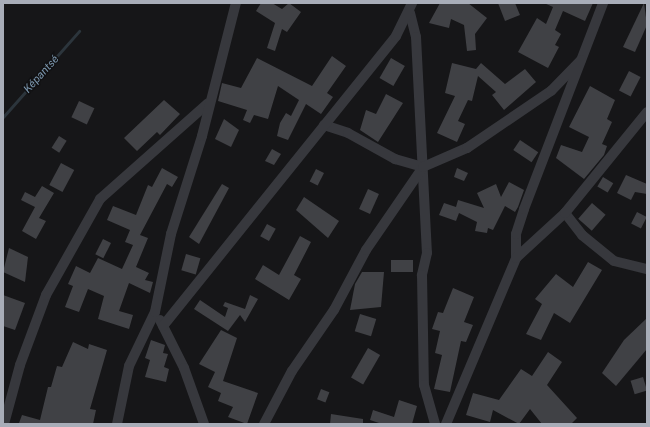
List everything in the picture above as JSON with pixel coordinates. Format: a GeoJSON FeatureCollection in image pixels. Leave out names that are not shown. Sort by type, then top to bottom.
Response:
{"type":"FeatureCollection","features":[{"type":"Feature","properties":{"kind":"street"},"geometry":{"type":"LineString","coordinates":[[117,424],[129,366],[155,312],[170,234],[202,136],[208,103],[236,3]]}},
{"type":"Feature","properties":{"kind":"street"},"geometry":{"type":"LineString","coordinates":[[446,424],[516,258],[518,227],[603,3]]}},
{"type":"Feature","properties":{"kind":"street"},"geometry":{"type":"LineString","coordinates":[[163,326],[396,36],[411,8]]}},
{"type":"Feature","properties":{"kind":"street"},"geometry":{"type":"LineString","coordinates":[[411,8],[416,37],[423,166],[426,253],[422,275],[424,385],[435,424]]}},
{"type":"Feature","properties":{"kind":"street"},"geometry":{"type":"LineString","coordinates":[[264,424],[366,250],[423,166],[468,148],[551,91],[581,60]]}},
{"type":"Feature","properties":{"kind":"street"},"geometry":{"type":"LineString","coordinates":[[4,424],[20,365],[46,295],[100,199],[208,103]]}},
{"type":"Feature","properties":{"kind":"street"},"geometry":{"type":"LineString","coordinates":[[516,258],[565,213],[647,112]]}},
{"type":"Feature","properties":{"kind":"street"},"geometry":{"type":"LineString","coordinates":[[324,125],[348,133],[395,159],[423,166]]}},
{"type":"Feature","properties":{"kind":"street"},"geometry":{"type":"LineString","coordinates":[[565,213],[582,235],[614,261],[647,269]]}},
{"type":"Feature","properties":{"kind":"street"},"geometry":{"type":"LineString","coordinates":[[155,312],[163,326],[204,424]]}},
{"type":"Feature","properties":{"kind":"building"},"geometry":{"type":"Polygon","coordinates":[[[261,3],[272,3],[282,9],[289,3],[301,12],[287,32],[282,29],[275,51],[267,48],[275,23],[256,11],[261,3]]]}},
{"type":"Feature","properties":{"kind":"building"},"geometry":{"type":"Polygon","coordinates":[[[440,3],[468,3],[487,18],[475,34],[476,50],[467,51],[464,25],[451,19],[449,28],[429,23],[440,3]]]}},
{"type":"Feature","properties":{"kind":"building"},"geometry":{"type":"Polygon","coordinates":[[[498,3],[515,3],[520,15],[505,21],[498,3]]]}},
{"type":"Feature","properties":{"kind":"building"},"geometry":{"type":"Polygon","coordinates":[[[544,3],[593,3],[585,21],[563,11],[555,30],[561,34],[555,45],[559,47],[548,68],[518,52],[537,18],[546,24],[553,7],[544,3]]]}},
{"type":"Feature","properties":{"kind":"building"},"geometry":{"type":"Polygon","coordinates":[[[644,3],[647,25],[635,52],[623,47],[644,3]]]}},
{"type":"Feature","properties":{"kind":"building"},"geometry":{"type":"Polygon","coordinates":[[[332,56],[346,66],[327,93],[333,97],[321,114],[306,104],[288,140],[277,136],[280,123],[286,113],[291,116],[299,100],[278,86],[268,119],[254,115],[250,123],[243,120],[247,110],[218,101],[222,83],[241,88],[257,58],[312,86],[332,56]]]}},
{"type":"Feature","properties":{"kind":"building"},"geometry":{"type":"Polygon","coordinates":[[[391,58],[405,66],[393,86],[380,78],[391,58]]]}},
{"type":"Feature","properties":{"kind":"building"},"geometry":{"type":"Polygon","coordinates":[[[452,63],[476,69],[481,63],[505,84],[525,69],[536,82],[504,110],[492,95],[496,92],[478,76],[472,101],[468,100],[458,121],[465,124],[457,142],[437,133],[455,96],[445,93],[452,63]]]}},
{"type":"Feature","properties":{"kind":"building"},"geometry":{"type":"Polygon","coordinates":[[[629,71],[641,77],[631,97],[619,91],[629,71]]]}},
{"type":"Feature","properties":{"kind":"building"},"geometry":{"type":"Polygon","coordinates":[[[590,86],[615,100],[607,119],[612,122],[602,144],[607,146],[604,155],[584,179],[556,158],[561,145],[582,152],[589,137],[569,127],[590,86]]]}},
{"type":"Feature","properties":{"kind":"building"},"geometry":{"type":"Polygon","coordinates":[[[386,94],[403,103],[378,142],[360,130],[366,110],[376,114],[386,94]]]}},
{"type":"Feature","properties":{"kind":"building"},"geometry":{"type":"Polygon","coordinates":[[[164,100],[180,114],[160,135],[157,132],[137,151],[124,138],[164,100]]]}},
{"type":"Feature","properties":{"kind":"building"},"geometry":{"type":"Polygon","coordinates":[[[79,101],[94,108],[87,124],[71,117],[79,101]]]}},
{"type":"Feature","properties":{"kind":"building"},"geometry":{"type":"Polygon","coordinates":[[[224,119],[239,130],[231,147],[215,139],[224,119]]]}},
{"type":"Feature","properties":{"kind":"building"},"geometry":{"type":"Polygon","coordinates":[[[59,136],[67,141],[59,153],[52,148],[59,136]]]}},
{"type":"Feature","properties":{"kind":"building"},"geometry":{"type":"Polygon","coordinates":[[[520,140],[538,152],[532,162],[513,150],[520,140]]]}},
{"type":"Feature","properties":{"kind":"building"},"geometry":{"type":"Polygon","coordinates":[[[272,149],[281,154],[274,165],[265,161],[272,149]]]}},
{"type":"Feature","properties":{"kind":"building"},"geometry":{"type":"Polygon","coordinates":[[[61,163],[74,170],[63,192],[49,185],[61,163]]]}},
{"type":"Feature","properties":{"kind":"building"},"geometry":{"type":"Polygon","coordinates":[[[162,168],[178,177],[172,187],[167,184],[140,235],[148,238],[136,267],[149,273],[145,280],[153,282],[150,293],[129,283],[119,311],[133,315],[129,329],[98,319],[104,296],[88,289],[79,312],[65,307],[73,286],[68,284],[76,266],[90,273],[98,258],[122,269],[133,245],[125,242],[130,230],[107,220],[113,206],[136,215],[148,185],[152,187],[162,168]]]}},
{"type":"Feature","properties":{"kind":"building"},"geometry":{"type":"Polygon","coordinates":[[[457,168],[468,173],[464,181],[454,177],[457,168]]]}},
{"type":"Feature","properties":{"kind":"building"},"geometry":{"type":"Polygon","coordinates":[[[316,169],[324,173],[318,186],[310,181],[316,169]]]}},
{"type":"Feature","properties":{"kind":"building"},"geometry":{"type":"Polygon","coordinates":[[[626,175],[647,184],[647,194],[635,192],[631,200],[617,193],[626,175]]]}},
{"type":"Feature","properties":{"kind":"building"},"geometry":{"type":"Polygon","coordinates":[[[603,177],[613,183],[608,193],[597,186],[603,177]]]}},
{"type":"Feature","properties":{"kind":"building"},"geometry":{"type":"Polygon","coordinates":[[[509,182],[524,190],[518,207],[515,212],[505,206],[493,230],[488,228],[487,233],[475,231],[477,222],[459,213],[456,221],[439,215],[444,203],[456,207],[458,200],[484,208],[477,193],[496,184],[501,197],[509,182]]]}},
{"type":"Feature","properties":{"kind":"building"},"geometry":{"type":"Polygon","coordinates":[[[222,184],[229,188],[199,244],[189,237],[222,184]]]}},
{"type":"Feature","properties":{"kind":"building"},"geometry":{"type":"Polygon","coordinates":[[[42,186],[54,193],[39,218],[46,221],[36,239],[22,231],[35,207],[21,200],[25,192],[35,197],[42,186]]]}},
{"type":"Feature","properties":{"kind":"building"},"geometry":{"type":"Polygon","coordinates":[[[368,189],[379,194],[370,214],[359,209],[368,189]]]}},
{"type":"Feature","properties":{"kind":"building"},"geometry":{"type":"Polygon","coordinates":[[[304,197],[339,221],[328,238],[296,210],[304,197]]]}},
{"type":"Feature","properties":{"kind":"building"},"geometry":{"type":"Polygon","coordinates":[[[592,203],[606,215],[592,231],[578,219],[592,203]]]}},
{"type":"Feature","properties":{"kind":"building"},"geometry":{"type":"Polygon","coordinates":[[[637,212],[647,217],[641,229],[631,224],[637,212]]]}},
{"type":"Feature","properties":{"kind":"building"},"geometry":{"type":"Polygon","coordinates":[[[267,224],[276,229],[269,241],[260,236],[267,224]]]}},
{"type":"Feature","properties":{"kind":"building"},"geometry":{"type":"Polygon","coordinates":[[[300,236],[311,242],[294,275],[301,279],[289,300],[255,279],[263,265],[279,275],[300,236]]]}},
{"type":"Feature","properties":{"kind":"building"},"geometry":{"type":"Polygon","coordinates":[[[103,239],[111,243],[103,258],[95,254],[103,239]]]}},
{"type":"Feature","properties":{"kind":"building"},"geometry":{"type":"Polygon","coordinates":[[[9,248],[28,257],[25,282],[3,272],[9,248]]]}},
{"type":"Feature","properties":{"kind":"building"},"geometry":{"type":"Polygon","coordinates":[[[186,254],[200,258],[196,274],[181,270],[186,254]]]}},
{"type":"Feature","properties":{"kind":"building"},"geometry":{"type":"Polygon","coordinates":[[[391,260],[413,260],[413,272],[391,272],[391,260]]]}},
{"type":"Feature","properties":{"kind":"building"},"geometry":{"type":"Polygon","coordinates":[[[588,262],[602,270],[570,323],[554,313],[541,340],[526,334],[542,304],[535,299],[556,274],[573,287],[588,262]]]}},
{"type":"Feature","properties":{"kind":"building"},"geometry":{"type":"Polygon","coordinates":[[[362,272],[384,272],[381,307],[350,310],[355,284],[362,272]]]}},
{"type":"Feature","properties":{"kind":"building"},"geometry":{"type":"Polygon","coordinates":[[[453,288],[474,297],[464,322],[473,325],[466,342],[461,341],[450,392],[434,389],[442,355],[435,353],[440,331],[432,329],[438,312],[443,313],[453,288]]]}},
{"type":"Feature","properties":{"kind":"building"},"geometry":{"type":"Polygon","coordinates":[[[3,295],[25,303],[15,330],[3,326],[3,295]]]}},
{"type":"Feature","properties":{"kind":"building"},"geometry":{"type":"Polygon","coordinates":[[[250,295],[258,299],[245,322],[240,315],[228,331],[194,309],[200,300],[225,317],[228,308],[223,306],[225,302],[245,309],[250,295]]]}},
{"type":"Feature","properties":{"kind":"building"},"geometry":{"type":"Polygon","coordinates":[[[360,314],[376,319],[371,336],[355,331],[360,314]]]}},
{"type":"Feature","properties":{"kind":"building"},"geometry":{"type":"Polygon","coordinates":[[[647,318],[647,349],[616,386],[602,373],[624,340],[647,318]]]}},
{"type":"Feature","properties":{"kind":"building"},"geometry":{"type":"Polygon","coordinates":[[[221,330],[237,338],[223,381],[258,393],[247,424],[228,417],[233,407],[218,401],[221,393],[208,387],[215,372],[199,364],[221,330]]]}},
{"type":"Feature","properties":{"kind":"building"},"geometry":{"type":"Polygon","coordinates":[[[151,340],[165,345],[163,353],[168,354],[164,367],[169,369],[166,382],[145,377],[150,360],[145,358],[151,340]]]}},
{"type":"Feature","properties":{"kind":"building"},"geometry":{"type":"Polygon","coordinates":[[[73,342],[88,349],[89,344],[107,350],[90,409],[96,410],[93,424],[19,423],[22,415],[40,420],[48,387],[51,387],[57,366],[62,367],[73,342]]]}},
{"type":"Feature","properties":{"kind":"building"},"geometry":{"type":"Polygon","coordinates":[[[368,348],[380,355],[363,384],[351,377],[368,348]]]}},
{"type":"Feature","properties":{"kind":"building"},"geometry":{"type":"Polygon","coordinates":[[[548,352],[562,362],[547,385],[577,418],[571,424],[542,424],[530,409],[519,424],[493,410],[490,422],[466,415],[473,393],[499,400],[521,369],[532,376],[548,352]]]}},
{"type":"Feature","properties":{"kind":"building"},"geometry":{"type":"Polygon","coordinates":[[[643,377],[647,390],[635,394],[631,381],[643,377]]]}},
{"type":"Feature","properties":{"kind":"building"},"geometry":{"type":"Polygon","coordinates":[[[321,389],[329,392],[325,402],[317,399],[321,389]]]}},
{"type":"Feature","properties":{"kind":"building"},"geometry":{"type":"Polygon","coordinates":[[[399,400],[417,406],[412,424],[382,424],[370,420],[373,410],[394,417],[399,400]]]}},
{"type":"Feature","properties":{"kind":"building"},"geometry":{"type":"Polygon","coordinates":[[[331,414],[363,419],[363,424],[330,424],[331,414]]]}},
{"type":"Feature","properties":{"kind":"waterway","name":"Képantsé"},"geometry":{"type":"LineString","coordinates":[[3,117],[79,31]]}}]}
